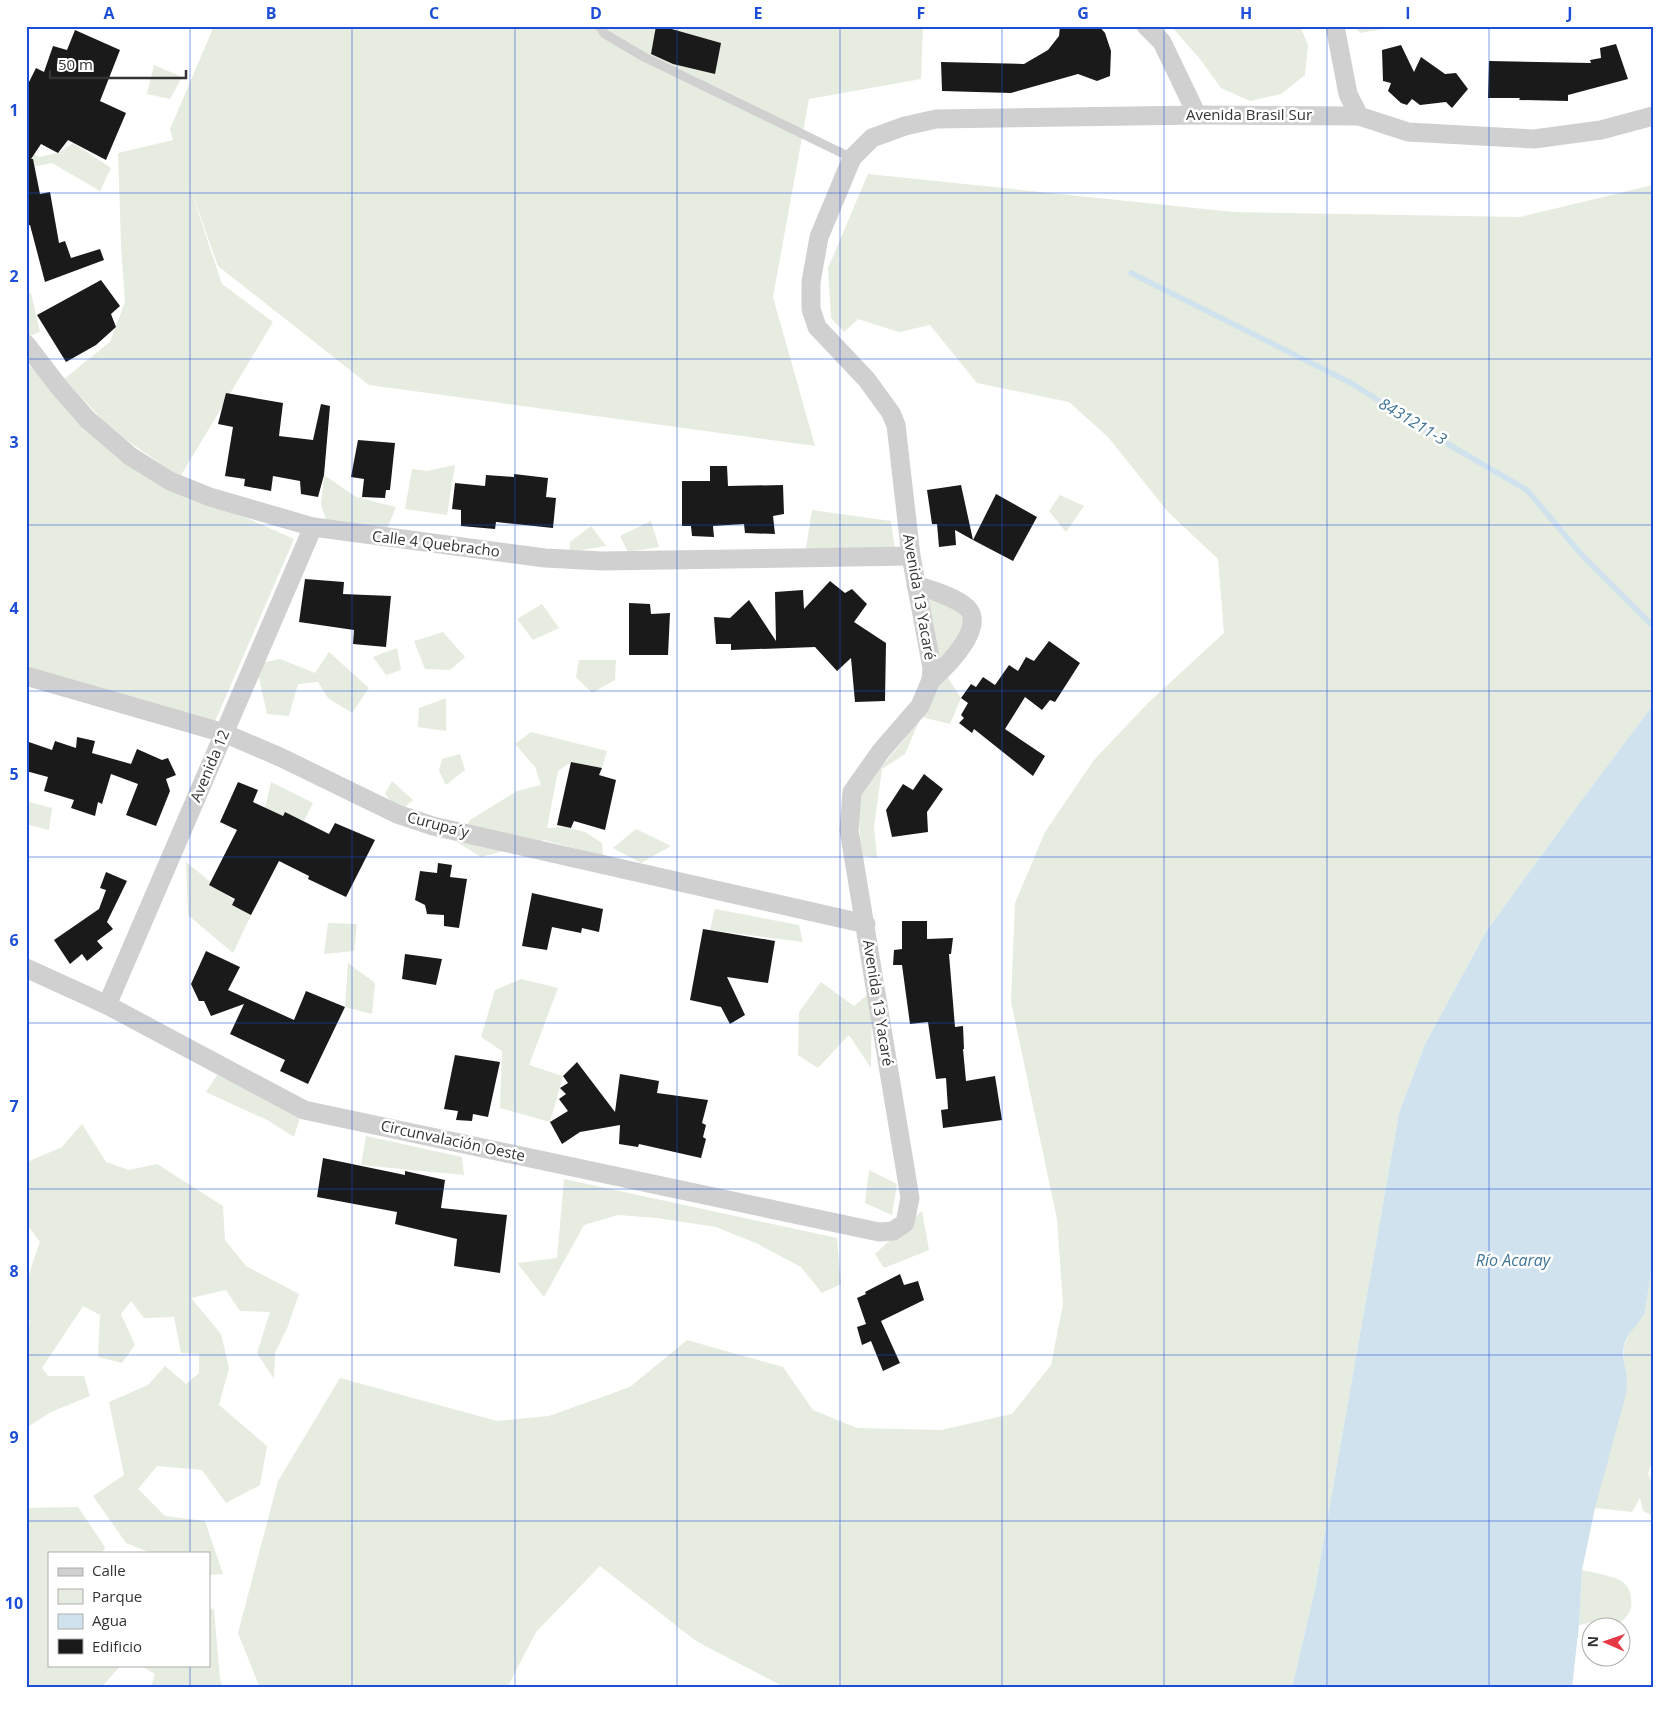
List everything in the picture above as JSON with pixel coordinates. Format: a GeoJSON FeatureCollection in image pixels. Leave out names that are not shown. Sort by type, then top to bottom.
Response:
{"type":"FeatureCollection","features":[{"type":"Feature","properties":{"kind":"street"},"geometry":{"type":"LineString","coordinates":[[1146,26],[1162,42],[1197,115]]}},
{"type":"Feature","properties":{"kind":"street"},"geometry":{"type":"LineString","coordinates":[[1335,26],[1348,94],[1359,116]]}},
{"type":"Feature","properties":{"kind":"street","name":"Avenida Brasil Sur"},"geometry":{"type":"LineString","coordinates":[[852,158],[872,138],[905,126],[936,120],[1197,115],[1359,116],[1408,132],[1534,139],[1601,130],[1653,116]]}},
{"type":"Feature","properties":{"kind":"street","name":"Avenida 13 Yacaré"},"geometry":{"type":"LineString","coordinates":[[852,158],[819,238],[811,282],[811,309],[817,327],[867,380],[896,425],[911,556],[932,668],[931,680],[920,706],[852,792],[849,830],[910,1198],[905,1223]]}},
{"type":"Feature","properties":{"kind":"street","name":"Calle 4 Quebracho"},"geometry":{"type":"LineString","coordinates":[[26,344],[59,387],[87,419],[130,456],[170,481],[210,497],[313,527],[545,558],[602,561],[911,556]]}},
{"type":"Feature","properties":{"kind":"street","name":"Avenida 12"},"geometry":{"type":"LineString","coordinates":[[107,1005],[313,527]]}},
{"type":"Feature","properties":{"kind":"street"},"geometry":{"type":"LineString","coordinates":[[916,585],[958,602],[970,612],[972,618],[973,626],[967,638],[944,669],[931,680]]}},
{"type":"Feature","properties":{"kind":"street","name":"Curupa´y"},"geometry":{"type":"LineString","coordinates":[[26,676],[224,734],[280,757],[397,814],[433,826],[866,924]]}},
{"type":"Feature","properties":{"kind":"street","name":"Circunvalación Oeste"},"geometry":{"type":"LineString","coordinates":[[26,968],[107,1005],[304,1110],[879,1232],[894,1231],[905,1223]]}},
{"type":"Feature","properties":{"kind":"lane"},"geometry":{"type":"LineString","coordinates":[[599,26],[605,34],[644,57],[852,158]]}},
{"type":"Feature","properties":{"kind":"green space"},"geometry":{"type":"Polygon","coordinates":[[[214,26],[923,26],[921,79],[809,99],[773,297],[815,446],[369,385],[218,266],[189,185],[222,284],[273,322],[180,477],[112,430],[64,379],[110,342],[125,302],[118,153],[173,140],[170,129],[214,26]]]}},
{"type":"Feature","properties":{"kind":"green space"},"geometry":{"type":"Polygon","coordinates":[[[1171,26],[1300,26],[1308,45],[1305,75],[1281,94],[1250,101],[1221,88],[1200,59],[1171,26]]]}},
{"type":"Feature","properties":{"kind":"green space"},"geometry":{"type":"Polygon","coordinates":[[[1354,26],[1399,26],[1360,33],[1354,26]]]}},
{"type":"Feature","properties":{"kind":"green space"},"geometry":{"type":"Polygon","coordinates":[[[154,65],[182,77],[170,99],[147,94],[154,65]]]}},
{"type":"Feature","properties":{"kind":"green space"},"geometry":{"type":"Polygon","coordinates":[[[73,143],[111,168],[100,191],[52,163],[26,168],[26,150],[39,157],[58,153],[73,143]]]}},
{"type":"Feature","properties":{"kind":"green space"},"geometry":{"type":"Polygon","coordinates":[[[868,174],[1233,212],[1520,217],[1653,185],[1653,705],[1487,930],[1425,1044],[1399,1113],[1315,1589],[1292,1688],[786,1688],[696,1641],[600,1566],[536,1632],[507,1688],[260,1688],[238,1633],[278,1481],[340,1378],[497,1421],[549,1416],[630,1387],[687,1340],[783,1367],[813,1410],[857,1428],[941,1430],[1012,1414],[1051,1365],[1063,1304],[1057,1219],[1011,1002],[1015,903],[1045,832],[1094,760],[1148,703],[1224,633],[1218,559],[1168,512],[1108,437],[1069,402],[977,383],[930,325],[899,332],[858,319],[844,332],[831,318],[828,268],[868,174]]]}},
{"type":"Feature","properties":{"kind":"green space"},"geometry":{"type":"Polygon","coordinates":[[[31,293],[40,332],[26,337],[26,294],[31,293]]]}},
{"type":"Feature","properties":{"kind":"green space"},"geometry":{"type":"Polygon","coordinates":[[[26,359],[29,365],[141,471],[294,539],[213,726],[26,671],[26,359]]]}},
{"type":"Feature","properties":{"kind":"green space"},"geometry":{"type":"Polygon","coordinates":[[[455,465],[447,515],[405,509],[412,469],[427,471],[455,465]]]}},
{"type":"Feature","properties":{"kind":"green space"},"geometry":{"type":"Polygon","coordinates":[[[324,475],[356,497],[396,507],[383,539],[328,525],[321,505],[324,475]]]}},
{"type":"Feature","properties":{"kind":"green space"},"geometry":{"type":"Polygon","coordinates":[[[1060,495],[1084,506],[1066,532],[1049,511],[1060,495]]]}},
{"type":"Feature","properties":{"kind":"green space"},"geometry":{"type":"Polygon","coordinates":[[[812,510],[891,521],[895,549],[806,548],[812,510]]]}},
{"type":"Feature","properties":{"kind":"green space"},"geometry":{"type":"Polygon","coordinates":[[[651,521],[659,547],[628,552],[620,536],[651,521]]]}},
{"type":"Feature","properties":{"kind":"green space"},"geometry":{"type":"Polygon","coordinates":[[[591,526],[606,546],[569,552],[570,542],[591,526]]]}},
{"type":"Feature","properties":{"kind":"green space"},"geometry":{"type":"Polygon","coordinates":[[[942,585],[970,632],[945,673],[961,698],[950,724],[921,717],[905,754],[882,769],[874,827],[877,858],[862,855],[858,812],[861,791],[904,740],[933,692],[929,601],[942,585]]]}},
{"type":"Feature","properties":{"kind":"green space"},"geometry":{"type":"Polygon","coordinates":[[[542,604],[559,628],[533,640],[517,619],[542,604]]]}},
{"type":"Feature","properties":{"kind":"green space"},"geometry":{"type":"Polygon","coordinates":[[[443,632],[465,657],[450,670],[425,669],[414,641],[443,632]]]}},
{"type":"Feature","properties":{"kind":"green space"},"geometry":{"type":"Polygon","coordinates":[[[397,648],[401,670],[386,675],[373,657],[397,648]]]}},
{"type":"Feature","properties":{"kind":"green space"},"geometry":{"type":"Polygon","coordinates":[[[329,652],[369,688],[352,713],[328,698],[318,682],[298,684],[289,716],[267,714],[256,664],[280,659],[315,673],[329,652]]]}},
{"type":"Feature","properties":{"kind":"green space"},"geometry":{"type":"Polygon","coordinates":[[[579,660],[616,660],[615,680],[592,693],[576,677],[579,660]]]}},
{"type":"Feature","properties":{"kind":"green space"},"geometry":{"type":"Polygon","coordinates":[[[446,698],[446,731],[418,727],[419,708],[446,698]]]}},
{"type":"Feature","properties":{"kind":"green space"},"geometry":{"type":"Polygon","coordinates":[[[531,732],[607,751],[602,768],[571,762],[558,771],[547,828],[565,827],[585,832],[602,843],[603,856],[544,840],[481,857],[457,842],[470,820],[517,791],[541,785],[535,767],[515,744],[531,732]]]}},
{"type":"Feature","properties":{"kind":"green space"},"geometry":{"type":"Polygon","coordinates":[[[460,754],[465,770],[446,785],[439,771],[442,759],[460,754]]]}},
{"type":"Feature","properties":{"kind":"green space"},"geometry":{"type":"Polygon","coordinates":[[[392,781],[413,800],[399,812],[385,794],[392,781]]]}},
{"type":"Feature","properties":{"kind":"green space"},"geometry":{"type":"Polygon","coordinates":[[[271,782],[313,803],[304,821],[285,812],[278,823],[270,819],[265,808],[271,782]]]}},
{"type":"Feature","properties":{"kind":"green space"},"geometry":{"type":"Polygon","coordinates":[[[26,801],[52,808],[49,830],[26,824],[26,801]]]}},
{"type":"Feature","properties":{"kind":"green space"},"geometry":{"type":"Polygon","coordinates":[[[636,829],[671,846],[641,863],[613,848],[636,829]]]}},
{"type":"Feature","properties":{"kind":"green space"},"geometry":{"type":"Polygon","coordinates":[[[186,862],[251,915],[233,953],[188,915],[186,862]]]}},
{"type":"Feature","properties":{"kind":"green space"},"geometry":{"type":"Polygon","coordinates":[[[715,909],[799,925],[803,942],[710,930],[715,909]]]}},
{"type":"Feature","properties":{"kind":"green space"},"geometry":{"type":"Polygon","coordinates":[[[328,923],[357,924],[354,951],[324,954],[328,923]]]}},
{"type":"Feature","properties":{"kind":"green space"},"geometry":{"type":"Polygon","coordinates":[[[348,963],[375,983],[372,1014],[345,1007],[348,963]]]}},
{"type":"Feature","properties":{"kind":"green space"},"geometry":{"type":"Polygon","coordinates":[[[521,979],[558,988],[529,1065],[563,1076],[550,1122],[500,1108],[502,1051],[481,1037],[495,990],[521,979]]]}},
{"type":"Feature","properties":{"kind":"green space"},"geometry":{"type":"Polygon","coordinates":[[[821,982],[854,1006],[872,991],[871,1068],[849,1035],[818,1068],[798,1055],[799,1012],[821,982]]]}},
{"type":"Feature","properties":{"kind":"green space"},"geometry":{"type":"Polygon","coordinates":[[[217,1075],[301,1114],[294,1137],[269,1121],[206,1092],[217,1075]]]}},
{"type":"Feature","properties":{"kind":"green space"},"geometry":{"type":"Polygon","coordinates":[[[82,1124],[106,1162],[129,1170],[157,1164],[223,1206],[225,1240],[246,1266],[299,1294],[288,1326],[275,1353],[274,1379],[257,1353],[270,1312],[240,1311],[226,1290],[191,1298],[221,1334],[229,1368],[219,1405],[267,1446],[260,1485],[226,1503],[202,1470],[157,1466],[138,1489],[165,1516],[205,1521],[223,1574],[210,1575],[210,1552],[148,1552],[126,1543],[93,1496],[124,1475],[109,1402],[148,1385],[165,1366],[186,1384],[199,1373],[199,1354],[181,1353],[174,1317],[144,1318],[131,1301],[121,1314],[135,1345],[122,1363],[98,1357],[100,1315],[83,1306],[42,1368],[48,1376],[84,1376],[90,1396],[51,1412],[26,1428],[26,1323],[30,1323],[27,1312],[26,1292],[30,1272],[40,1242],[26,1223],[26,1164],[62,1147],[82,1124]]]}},
{"type":"Feature","properties":{"kind":"green space"},"geometry":{"type":"Polygon","coordinates":[[[366,1136],[462,1157],[464,1175],[361,1165],[366,1136]]]}},
{"type":"Feature","properties":{"kind":"green space"},"geometry":{"type":"Polygon","coordinates":[[[869,1170],[897,1184],[892,1215],[865,1203],[869,1170]]]}},
{"type":"Feature","properties":{"kind":"green space"},"geometry":{"type":"Polygon","coordinates":[[[564,1179],[837,1238],[841,1284],[822,1293],[801,1267],[758,1244],[716,1227],[657,1218],[618,1215],[584,1225],[544,1297],[517,1263],[557,1258],[564,1179]]]}},
{"type":"Feature","properties":{"kind":"green space"},"geometry":{"type":"Polygon","coordinates":[[[922,1211],[929,1250],[884,1268],[875,1254],[922,1211]]]}},
{"type":"Feature","properties":{"kind":"green space"},"geometry":{"type":"Polygon","coordinates":[[[1653,1259],[1653,1460],[1648,1473],[1653,1486],[1653,1516],[1643,1511],[1640,1498],[1632,1512],[1595,1508],[1620,1416],[1627,1380],[1623,1365],[1624,1347],[1631,1329],[1645,1313],[1653,1259]]]}},
{"type":"Feature","properties":{"kind":"green space"},"geometry":{"type":"Polygon","coordinates":[[[78,1507],[105,1547],[102,1552],[48,1552],[48,1666],[120,1666],[101,1688],[27,1688],[26,1508],[78,1507]]]}},
{"type":"Feature","properties":{"kind":"green space"},"geometry":{"type":"Polygon","coordinates":[[[1582,1570],[1618,1579],[1626,1585],[1631,1601],[1631,1608],[1627,1616],[1582,1616],[1582,1624],[1579,1625],[1582,1570]]]}},
{"type":"Feature","properties":{"kind":"green space"},"geometry":{"type":"Polygon","coordinates":[[[210,1608],[214,1609],[220,1679],[223,1688],[151,1688],[155,1674],[142,1666],[210,1666],[210,1608]]]}},
{"type":"Feature","properties":{"kind":"water","name":"Río Acaray"},"geometry":{"type":"Polygon","coordinates":[[[1653,705],[1653,1259],[1645,1313],[1630,1333],[1624,1346],[1623,1355],[1627,1378],[1626,1392],[1595,1508],[1582,1570],[1579,1625],[1572,1688],[1292,1688],[1315,1589],[1399,1113],[1425,1044],[1487,930],[1653,705]]]}},
{"type":"Feature","properties":{"kind":"building"},"geometry":{"type":"Polygon","coordinates":[[[656,26],[721,43],[715,74],[673,64],[651,54],[656,26]]]}},
{"type":"Feature","properties":{"kind":"building"},"geometry":{"type":"Polygon","coordinates":[[[1060,26],[1099,26],[1105,33],[1111,51],[1110,76],[1097,81],[1078,74],[1011,93],[942,91],[941,62],[1024,64],[1048,50],[1059,36],[1060,26]]]}},
{"type":"Feature","properties":{"kind":"building"},"geometry":{"type":"Polygon","coordinates":[[[75,30],[120,50],[100,101],[126,113],[106,160],[68,140],[58,153],[41,144],[31,159],[33,159],[40,194],[50,192],[59,243],[65,241],[71,258],[100,249],[104,260],[45,282],[30,225],[26,226],[26,88],[36,68],[44,72],[53,46],[67,50],[75,30]]]}},
{"type":"Feature","properties":{"kind":"building"},"geometry":{"type":"Polygon","coordinates":[[[1616,44],[1628,79],[1568,95],[1568,101],[1488,98],[1489,61],[1591,63],[1590,60],[1601,58],[1600,48],[1616,44]]]}},
{"type":"Feature","properties":{"kind":"building"},"geometry":{"type":"Polygon","coordinates":[[[1401,45],[1414,72],[1421,57],[1445,74],[1456,73],[1468,89],[1452,108],[1446,102],[1420,105],[1412,99],[1407,105],[1401,103],[1388,91],[1391,83],[1383,81],[1382,50],[1401,45]]]}},
{"type":"Feature","properties":{"kind":"building"},"geometry":{"type":"Polygon","coordinates":[[[101,280],[120,306],[111,314],[116,327],[96,345],[66,362],[37,315],[101,280]]]}},
{"type":"Feature","properties":{"kind":"building"},"geometry":{"type":"Polygon","coordinates":[[[226,393],[283,403],[279,436],[313,440],[321,404],[330,406],[324,475],[318,497],[301,494],[300,481],[273,476],[271,491],[244,486],[245,479],[225,476],[233,427],[218,424],[226,393]]]}},
{"type":"Feature","properties":{"kind":"building"},"geometry":{"type":"Polygon","coordinates":[[[358,440],[395,443],[390,490],[386,490],[385,498],[362,497],[364,479],[351,477],[358,440]]]}},
{"type":"Feature","properties":{"kind":"building"},"geometry":{"type":"Polygon","coordinates":[[[710,466],[727,466],[728,486],[783,485],[784,514],[773,516],[775,534],[745,533],[744,524],[713,526],[714,537],[692,536],[691,526],[682,526],[682,481],[710,481],[710,466]]]}},
{"type":"Feature","properties":{"kind":"building"},"geometry":{"type":"Polygon","coordinates":[[[514,474],[548,478],[546,497],[556,498],[553,528],[496,522],[495,529],[461,526],[461,510],[452,509],[455,483],[485,486],[486,475],[514,477],[514,474]]]}},
{"type":"Feature","properties":{"kind":"building"},"geometry":{"type":"Polygon","coordinates":[[[961,485],[973,540],[955,530],[956,545],[939,547],[937,524],[932,524],[927,490],[961,485]]]}},
{"type":"Feature","properties":{"kind":"building"},"geometry":{"type":"Polygon","coordinates":[[[996,494],[1037,517],[1013,561],[973,540],[996,494]]]}},
{"type":"Feature","properties":{"kind":"building"},"geometry":{"type":"Polygon","coordinates":[[[305,579],[344,582],[343,594],[391,596],[386,647],[353,644],[354,630],[299,622],[305,579]]]}},
{"type":"Feature","properties":{"kind":"building"},"geometry":{"type":"Polygon","coordinates":[[[830,581],[845,593],[852,589],[867,604],[854,622],[886,643],[885,701],[855,702],[851,658],[837,671],[815,647],[731,650],[731,644],[716,644],[714,617],[730,618],[749,600],[776,641],[775,592],[803,590],[804,609],[830,581]]]}},
{"type":"Feature","properties":{"kind":"building"},"geometry":{"type":"Polygon","coordinates":[[[629,603],[650,604],[651,614],[670,613],[668,655],[629,655],[629,603]]]}},
{"type":"Feature","properties":{"kind":"building"},"geometry":{"type":"Polygon","coordinates":[[[1049,641],[1080,663],[1055,702],[1050,700],[1042,710],[1025,697],[1005,729],[1045,756],[1033,776],[974,729],[972,733],[959,723],[964,718],[961,715],[968,703],[961,698],[971,684],[976,687],[983,677],[995,685],[1009,665],[1018,671],[1026,657],[1034,661],[1049,641]]]}},
{"type":"Feature","properties":{"kind":"building"},"geometry":{"type":"Polygon","coordinates":[[[77,737],[95,741],[92,753],[131,764],[137,749],[162,760],[168,758],[176,775],[166,779],[170,791],[156,826],[126,815],[138,784],[111,774],[102,804],[98,802],[95,816],[71,808],[74,800],[44,791],[48,777],[26,771],[26,741],[52,750],[55,741],[76,748],[77,737]]]}},
{"type":"Feature","properties":{"kind":"building"},"geometry":{"type":"Polygon","coordinates":[[[571,762],[602,768],[599,775],[616,780],[605,830],[574,821],[571,828],[557,825],[571,762]]]}},
{"type":"Feature","properties":{"kind":"building"},"geometry":{"type":"Polygon","coordinates":[[[924,774],[943,789],[927,812],[928,832],[892,837],[886,810],[903,784],[913,790],[924,774]]]}},
{"type":"Feature","properties":{"kind":"building"},"geometry":{"type":"Polygon","coordinates":[[[238,782],[258,790],[253,802],[283,816],[285,812],[329,834],[335,823],[375,840],[346,897],[308,879],[309,876],[279,861],[251,915],[232,905],[235,899],[209,885],[237,830],[220,822],[238,782]]]}},
{"type":"Feature","properties":{"kind":"building"},"geometry":{"type":"Polygon","coordinates":[[[438,863],[452,865],[450,877],[467,879],[459,928],[444,926],[444,915],[427,914],[425,905],[415,900],[420,871],[437,873],[438,863]]]}},
{"type":"Feature","properties":{"kind":"building"},"geometry":{"type":"Polygon","coordinates":[[[106,872],[127,881],[107,922],[113,929],[97,941],[103,948],[87,961],[82,954],[70,964],[54,940],[99,909],[106,890],[100,888],[106,872]]]}},
{"type":"Feature","properties":{"kind":"building"},"geometry":{"type":"Polygon","coordinates":[[[532,893],[603,909],[599,932],[582,928],[581,933],[552,927],[547,950],[522,946],[532,893]]]}},
{"type":"Feature","properties":{"kind":"building"},"geometry":{"type":"Polygon","coordinates":[[[902,921],[927,921],[927,939],[953,938],[951,954],[949,954],[955,1027],[963,1026],[966,1081],[995,1076],[1002,1120],[943,1128],[941,1110],[948,1109],[946,1078],[936,1079],[928,1022],[910,1024],[902,965],[893,965],[894,950],[902,949],[902,921]]]}},
{"type":"Feature","properties":{"kind":"building"},"geometry":{"type":"Polygon","coordinates":[[[703,929],[775,941],[768,983],[727,977],[745,1015],[730,1024],[721,1007],[690,1000],[703,929]]]}},
{"type":"Feature","properties":{"kind":"building"},"geometry":{"type":"Polygon","coordinates":[[[206,951],[240,967],[228,990],[294,1020],[306,991],[345,1007],[308,1084],[280,1071],[285,1060],[230,1034],[244,1004],[211,1016],[204,1001],[199,1001],[191,984],[206,951]]]}},
{"type":"Feature","properties":{"kind":"building"},"geometry":{"type":"Polygon","coordinates":[[[405,954],[442,959],[436,985],[402,979],[405,954]]]}},
{"type":"Feature","properties":{"kind":"building"},"geometry":{"type":"Polygon","coordinates":[[[455,1055],[500,1062],[488,1117],[473,1114],[472,1121],[456,1120],[458,1111],[444,1109],[455,1055]]]}},
{"type":"Feature","properties":{"kind":"building"},"geometry":{"type":"Polygon","coordinates":[[[577,1062],[615,1112],[620,1074],[659,1081],[657,1093],[708,1100],[702,1123],[706,1125],[703,1137],[706,1139],[701,1158],[639,1144],[638,1147],[619,1144],[620,1125],[580,1132],[562,1144],[550,1122],[568,1111],[559,1099],[566,1094],[560,1088],[568,1083],[563,1076],[577,1062]]]}},
{"type":"Feature","properties":{"kind":"building"},"geometry":{"type":"Polygon","coordinates":[[[323,1158],[405,1175],[405,1171],[445,1180],[441,1208],[507,1215],[500,1273],[454,1266],[457,1239],[395,1224],[397,1212],[317,1197],[323,1158]]]}},
{"type":"Feature","properties":{"kind":"building"},"geometry":{"type":"Polygon","coordinates":[[[900,1274],[904,1285],[918,1281],[924,1300],[881,1321],[900,1363],[883,1371],[871,1341],[862,1345],[857,1327],[866,1324],[857,1298],[900,1274]]]}},
{"type":"Feature","properties":{"kind":"waterway","name":"8431211-3"},"geometry":{"type":"LineString","coordinates":[[1131,273],[1351,383],[1446,443],[1527,490],[1581,554],[1653,626]]}}]}
